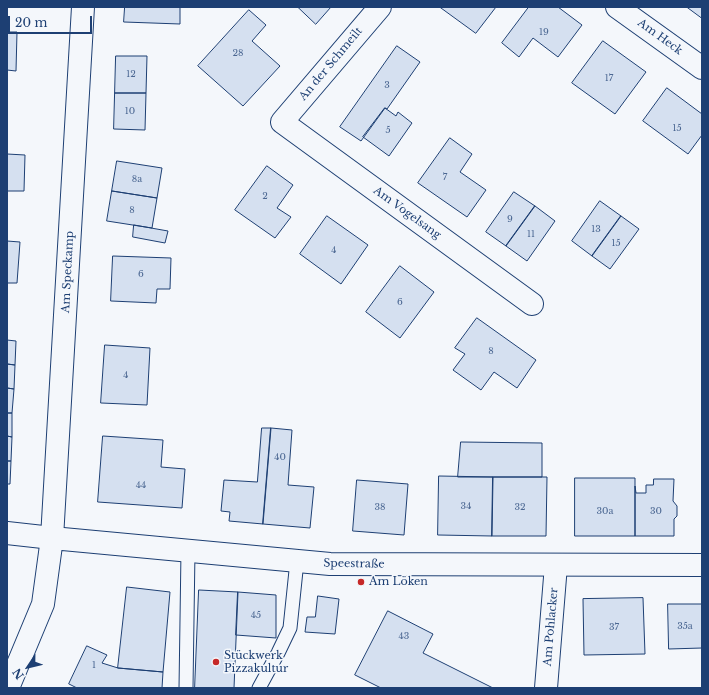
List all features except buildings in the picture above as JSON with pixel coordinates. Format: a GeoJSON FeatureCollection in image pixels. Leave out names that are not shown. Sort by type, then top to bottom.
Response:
{"type":"FeatureCollection","features":[{"type":"Feature","properties":{"kind":"street","name":"Am Speckamp"},"geometry":{"type":"LineString","coordinates":[[52,538],[84,7]]}},
{"type":"Feature","properties":{"kind":"street","name":"An der Schmeilt"},"geometry":{"type":"LineString","coordinates":[[282,122],[380,7]]}},
{"type":"Feature","properties":{"kind":"street","name":"Am Heck"},"geometry":{"type":"LineString","coordinates":[[618,7],[702,68]]}},
{"type":"Feature","properties":{"kind":"street","name":"Am Vogelsang"},"geometry":{"type":"LineString","coordinates":[[282,122],[532,304]]}},
{"type":"Feature","properties":{"kind":"street","name":"Speestraße"},"geometry":{"type":"LineString","coordinates":[[7,533],[188,551],[354,565],[702,565]]}},
{"type":"Feature","properties":{"kind":"street"},"geometry":{"type":"LineString","coordinates":[[8,688],[43,604],[52,538]]}},
{"type":"Feature","properties":{"kind":"street","name":"Am Pohlacker"},"geometry":{"type":"LineString","coordinates":[[546,688],[556,565]]}},
{"type":"Feature","properties":{"kind":"lane"},"geometry":{"type":"LineString","coordinates":[[186,688],[188,551]]}},
{"type":"Feature","properties":{"kind":"lane"},"geometry":{"type":"LineString","coordinates":[[259,688],[278,654],[290,628],[297,561]]}},
{"type":"Feature","properties":{"kind":"place","name":"Am Löken"},"geometry":{"type":"Point","coordinates":[361,582]}},
{"type":"Feature","properties":{"kind":"place","name":"Stückwerk Pizzakultur"},"geometry":{"type":"Point","coordinates":[216,662]}}]}
